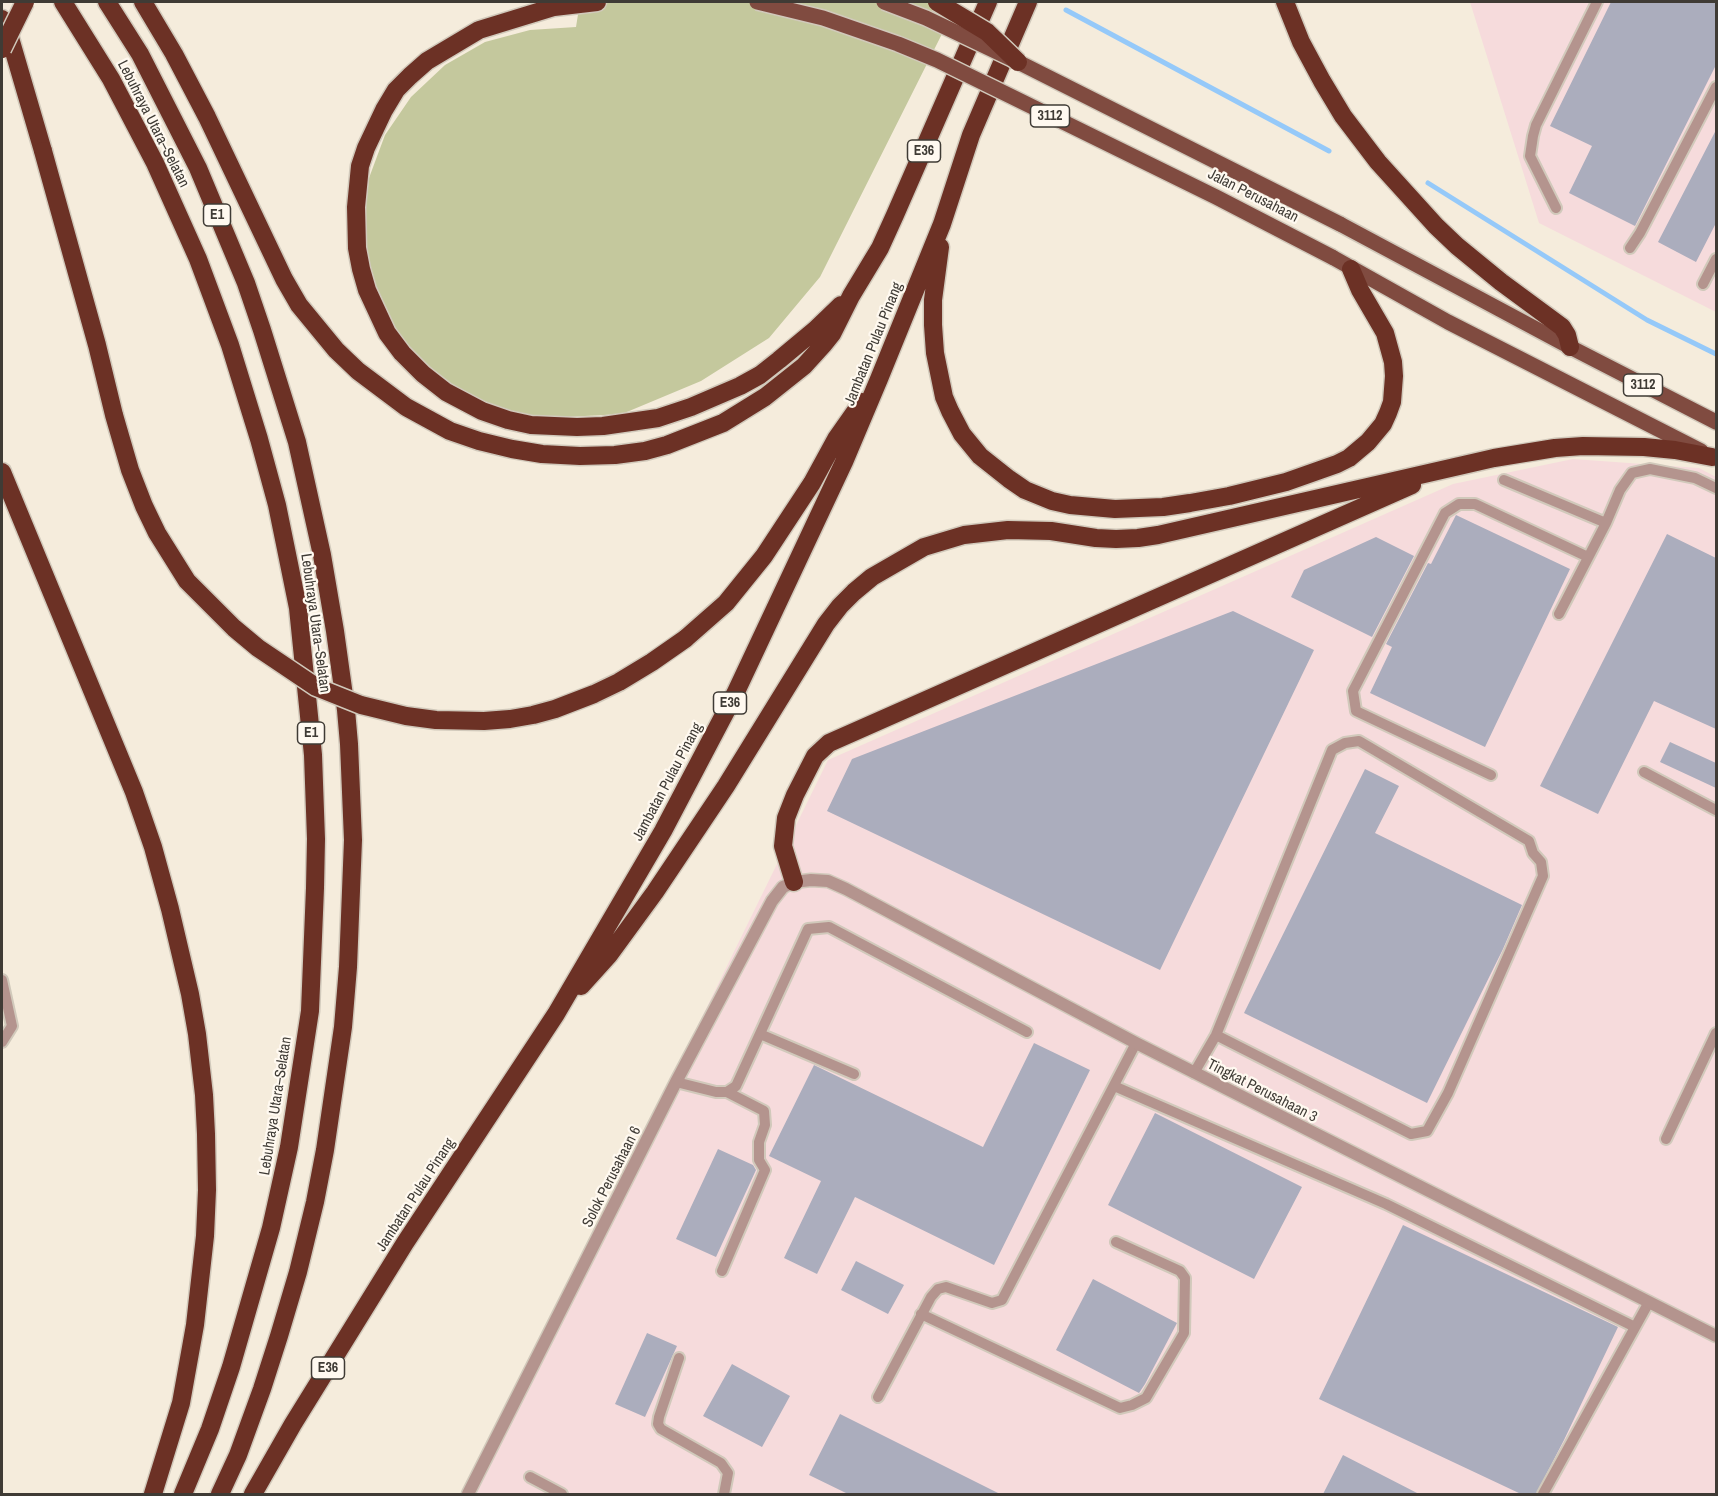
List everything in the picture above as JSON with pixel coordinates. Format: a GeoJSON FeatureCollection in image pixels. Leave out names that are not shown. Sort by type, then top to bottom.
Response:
{"type":"FeatureCollection","features":[{"type":"Feature","properties":{"kind":"highway"},"geometry":{"type":"LineString","coordinates":[[2,49],[25,2]]}},
{"type":"Feature","properties":{"kind":"highway","name":"Lebuhraya Utara–Selatan"},"geometry":{"type":"LineString","coordinates":[[63,2],[111,79],[155,164],[198,259],[230,345],[269,474],[288,559],[299,620],[314,755],[316,858],[310,1001],[289,1147],[272,1228],[238,1346],[210,1430],[183,1494]]}},
{"type":"Feature","properties":{"kind":"highway","name":"Lebuhraya Utara–Selatan"},"geometry":{"type":"LineString","coordinates":[[107,2],[140,54],[198,168],[246,283],[262,330],[297,442],[322,555],[335,631],[349,744],[353,840],[348,967],[343,1027],[325,1150],[312,1214],[279,1336],[238,1455],[220,1494]]}},
{"type":"Feature","properties":{"kind":"highway"},"geometry":{"type":"LineString","coordinates":[[143,2],[174,54],[207,117],[260,231],[299,305],[336,350],[358,371],[406,407],[450,431],[479,441],[543,454],[615,455],[667,445],[723,423],[746,410],[804,366],[832,334],[850,296]]}},
{"type":"Feature","properties":{"kind":"highway"},"geometry":{"type":"LineString","coordinates":[[597,2],[554,7],[479,30],[427,61],[396,90],[384,110],[366,148],[357,185],[357,248],[360,269],[367,290],[387,333],[402,353],[446,392],[472,406],[508,420],[531,425],[603,426],[658,418],[692,407],[760,375],[815,330],[850,296]]}},
{"type":"Feature","properties":{"kind":"highway"},"geometry":{"type":"LineString","coordinates":[[937,2],[987,32],[1018,62]]}},
{"type":"Feature","properties":{"kind":"highway","name":"E36"},"geometry":{"type":"LineString","coordinates":[[850,296],[875,256],[896,215],[988,2]]}},
{"type":"Feature","properties":{"kind":"highway","name":"Jambatan Pulau Pinang"},"geometry":{"type":"LineString","coordinates":[[253,1494],[293,1424],[405,1243],[556,1014],[663,831],[735,694],[835,481],[879,379],[942,224],[971,135],[1028,2]]}},
{"type":"Feature","properties":{"kind":"highway"},"geometry":{"type":"LineString","coordinates":[[1285,2],[1301,42],[1322,81],[1343,116],[1378,162],[1430,220],[1457,246],[1501,282],[1563,327],[1570,347]]}},
{"type":"Feature","properties":{"kind":"highway"},"geometry":{"type":"LineString","coordinates":[[2,19],[10,38],[98,345],[130,471],[144,506],[187,581],[234,628],[258,648],[316,687],[361,705],[406,716],[436,720],[484,721],[533,715],[573,702],[619,682],[685,639],[726,603],[764,556],[812,483],[836,439],[879,379]]}},
{"type":"Feature","properties":{"kind":"highway"},"geometry":{"type":"LineString","coordinates":[[942,224],[933,300],[933,335],[944,397],[956,423],[980,456],[1017,484],[1037,496],[1052,501],[1090,508],[1163,507],[1229,496],[1316,473],[1359,451],[1375,434],[1388,413],[1392,402],[1394,376],[1393,362],[1385,333],[1350,269]]}},
{"type":"Feature","properties":{"kind":"highway"},"geometry":{"type":"LineString","coordinates":[[556,1014],[609,955],[655,892],[726,786],[826,624],[840,606],[872,577],[924,547],[964,535],[985,532],[1029,530],[1116,539],[1158,535],[1526,452],[1583,446],[1644,447],[1675,450],[1714,458]]}},
{"type":"Feature","properties":{"kind":"highway"},"geometry":{"type":"LineString","coordinates":[[2,472],[134,792],[171,909],[190,994],[203,1085],[206,1134],[206,1236],[181,1402],[153,1494]]}},
{"type":"Feature","properties":{"kind":"highway"},"geometry":{"type":"LineString","coordinates":[[794,882],[783,846],[786,818],[815,756],[829,743],[1405,489],[1432,473]]}},
{"type":"Feature","properties":{"kind":"main road","name":"Jalan Perusahaan"},"geometry":{"type":"LineString","coordinates":[[757,2],[823,18],[937,60],[1216,196],[1448,322],[1714,458]]}},
{"type":"Feature","properties":{"kind":"main road","name":"Jalan Perusahaan"},"geometry":{"type":"LineString","coordinates":[[884,2],[926,18],[1018,62],[1340,224],[1716,422]]}},
{"type":"Feature","properties":{"kind":"street","name":"Tingkat Perusahaan 3"},"geometry":{"type":"LineString","coordinates":[[794,882],[828,881],[846,889],[1194,1073],[1716,1336]]}},
{"type":"Feature","properties":{"kind":"street","name":"Solok Perusahaan 6"},"geometry":{"type":"LineString","coordinates":[[468,1494],[676,1082],[772,901],[783,887],[794,882]]}},
{"type":"Feature","properties":{"kind":"lane"},"geometry":{"type":"LineString","coordinates":[[1556,208],[1530,156],[1533,136],[1536,125],[1597,2]]}},
{"type":"Feature","properties":{"kind":"lane"},"geometry":{"type":"LineString","coordinates":[[1630,248],[1716,87]]}},
{"type":"Feature","properties":{"kind":"lane"},"geometry":{"type":"LineString","coordinates":[[1703,284],[1716,259]]}},
{"type":"Feature","properties":{"kind":"lane"},"geometry":{"type":"LineString","coordinates":[[1559,614],[1606,523],[1620,490],[1632,473],[1650,469],[1695,478],[1716,488]]}},
{"type":"Feature","properties":{"kind":"lane"},"geometry":{"type":"LineString","coordinates":[[1504,480],[1606,523]]}},
{"type":"Feature","properties":{"kind":"lane"},"geometry":{"type":"LineString","coordinates":[[1491,775],[1356,711],[1353,692],[1445,513],[1459,504],[1475,504],[1588,557]]}},
{"type":"Feature","properties":{"kind":"lane"},"geometry":{"type":"LineString","coordinates":[[1194,1073],[1216,1035],[1332,750],[1346,742],[1359,741],[1529,841],[1533,853],[1541,862],[1543,876],[1448,1093],[1427,1131],[1411,1134],[1216,1035]]}},
{"type":"Feature","properties":{"kind":"lane"},"geometry":{"type":"LineString","coordinates":[[1644,772],[1716,810]]}},
{"type":"Feature","properties":{"kind":"lane"},"geometry":{"type":"LineString","coordinates":[[727,1092],[736,1086],[807,929],[829,927],[1027,1032]]}},
{"type":"Feature","properties":{"kind":"lane"},"geometry":{"type":"LineString","coordinates":[[2,981],[12,1026],[2,1042]]}},
{"type":"Feature","properties":{"kind":"lane"},"geometry":{"type":"LineString","coordinates":[[1666,1139],[1716,1033]]}},
{"type":"Feature","properties":{"kind":"lane"},"geometry":{"type":"LineString","coordinates":[[760,1034],[854,1074]]}},
{"type":"Feature","properties":{"kind":"lane"},"geometry":{"type":"LineString","coordinates":[[878,1397],[921,1314],[938,1288],[946,1287],[992,1303],[1002,1300],[1136,1043]]}},
{"type":"Feature","properties":{"kind":"lane"},"geometry":{"type":"LineString","coordinates":[[676,1082],[716,1092],[727,1092],[764,1111],[765,1125],[759,1143],[759,1160],[765,1170],[722,1271]]}},
{"type":"Feature","properties":{"kind":"lane"},"geometry":{"type":"LineString","coordinates":[[1114,1086],[1386,1204],[1635,1327]]}},
{"type":"Feature","properties":{"kind":"lane"},"geometry":{"type":"LineString","coordinates":[[921,1314],[1120,1408],[1132,1405],[1146,1398],[1184,1333],[1185,1278],[1180,1271],[1116,1242]]}},
{"type":"Feature","properties":{"kind":"lane"},"geometry":{"type":"LineString","coordinates":[[1543,1494],[1649,1302]]}},
{"type":"Feature","properties":{"kind":"lane"},"geometry":{"type":"LineString","coordinates":[[679,1358],[658,1417],[658,1424],[661,1429],[721,1463],[728,1473],[724,1494]]}},
{"type":"Feature","properties":{"kind":"lane"},"geometry":{"type":"LineString","coordinates":[[530,1477],[562,1494]]}},
{"type":"Feature","properties":{"kind":"shaded area"},"geometry":{"type":"Polygon","coordinates":[[[1470,2],[1716,2],[1716,312],[1539,223],[1470,2]]]}},
{"type":"Feature","properties":{"kind":"shaded area"},"geometry":{"type":"Polygon","coordinates":[[[1573,459],[1699,468],[1716,477],[1716,1494],[468,1494],[828,760],[1453,484],[1573,459]]]}},
{"type":"Feature","properties":{"kind":"green space"},"geometry":{"type":"Polygon","coordinates":[[[580,2],[958,2],[820,277],[769,338],[701,381],[622,414],[529,419],[485,407],[445,384],[411,352],[385,313],[369,270],[364,224],[369,178],[385,135],[411,97],[445,65],[485,42],[530,30],[576,27],[580,2]]]}},
{"type":"Feature","properties":{"kind":"building"},"geometry":{"type":"Polygon","coordinates":[[[1611,2],[1716,2],[1716,65],[1635,226],[1569,193],[1592,146],[1550,126],[1611,2]]]}},
{"type":"Feature","properties":{"kind":"building"},"geometry":{"type":"Polygon","coordinates":[[[1716,130],[1716,223],[1696,262],[1658,242],[1716,130]]]}},
{"type":"Feature","properties":{"kind":"building"},"geometry":{"type":"Polygon","coordinates":[[[1456,515],[1570,569],[1485,747],[1370,693],[1392,647],[1386,644],[1456,515]]]}},
{"type":"Feature","properties":{"kind":"building"},"geometry":{"type":"Polygon","coordinates":[[[1667,534],[1716,558],[1716,729],[1654,701],[1598,814],[1540,786],[1667,534]]]}},
{"type":"Feature","properties":{"kind":"building"},"geometry":{"type":"Polygon","coordinates":[[[1376,537],[1414,556],[1372,637],[1291,597],[1304,570],[1376,537]]]}},
{"type":"Feature","properties":{"kind":"building"},"geometry":{"type":"Polygon","coordinates":[[[1233,611],[1314,650],[1160,970],[827,811],[852,759],[1233,611]]]}},
{"type":"Feature","properties":{"kind":"building"},"geometry":{"type":"Polygon","coordinates":[[[1670,742],[1716,763],[1716,788],[1660,762],[1670,742]]]}},
{"type":"Feature","properties":{"kind":"building"},"geometry":{"type":"Polygon","coordinates":[[[1365,769],[1399,786],[1375,833],[1522,905],[1503,949],[1427,1103],[1244,1013],[1365,769]]]}},
{"type":"Feature","properties":{"kind":"building"},"geometry":{"type":"Polygon","coordinates":[[[1034,1043],[1090,1070],[994,1265],[855,1197],[817,1274],[784,1258],[821,1181],[769,1156],[814,1065],[983,1147],[1034,1043]]]}},
{"type":"Feature","properties":{"kind":"building"},"geometry":{"type":"Polygon","coordinates":[[[1155,1113],[1302,1187],[1254,1279],[1108,1205],[1155,1113]]]}},
{"type":"Feature","properties":{"kind":"building"},"geometry":{"type":"Polygon","coordinates":[[[718,1149],[753,1165],[756,1170],[716,1257],[676,1239],[718,1149]]]}},
{"type":"Feature","properties":{"kind":"building"},"geometry":{"type":"Polygon","coordinates":[[[1403,1225],[1618,1327],[1536,1494],[1521,1494],[1319,1399],[1403,1225]]]}},
{"type":"Feature","properties":{"kind":"building"},"geometry":{"type":"Polygon","coordinates":[[[856,1261],[904,1285],[888,1314],[841,1290],[856,1261]]]}},
{"type":"Feature","properties":{"kind":"building"},"geometry":{"type":"Polygon","coordinates":[[[1093,1279],[1177,1323],[1139,1393],[1056,1350],[1093,1279]]]}},
{"type":"Feature","properties":{"kind":"building"},"geometry":{"type":"Polygon","coordinates":[[[647,1333],[677,1346],[645,1417],[615,1404],[647,1333]]]}},
{"type":"Feature","properties":{"kind":"building"},"geometry":{"type":"Polygon","coordinates":[[[732,1364],[790,1396],[762,1447],[703,1416],[732,1364]]]}},
{"type":"Feature","properties":{"kind":"building"},"geometry":{"type":"Polygon","coordinates":[[[840,1414],[1000,1494],[848,1494],[809,1475],[840,1414]]]}},
{"type":"Feature","properties":{"kind":"building"},"geometry":{"type":"Polygon","coordinates":[[[1343,1455],[1419,1494],[1323,1494],[1343,1455]]]}},
{"type":"Feature","properties":{"kind":"waterway"},"geometry":{"type":"LineString","coordinates":[[1066,10],[1329,151]]}},
{"type":"Feature","properties":{"kind":"waterway"},"geometry":{"type":"LineString","coordinates":[[1428,183],[1647,320],[1716,354]]}}]}
